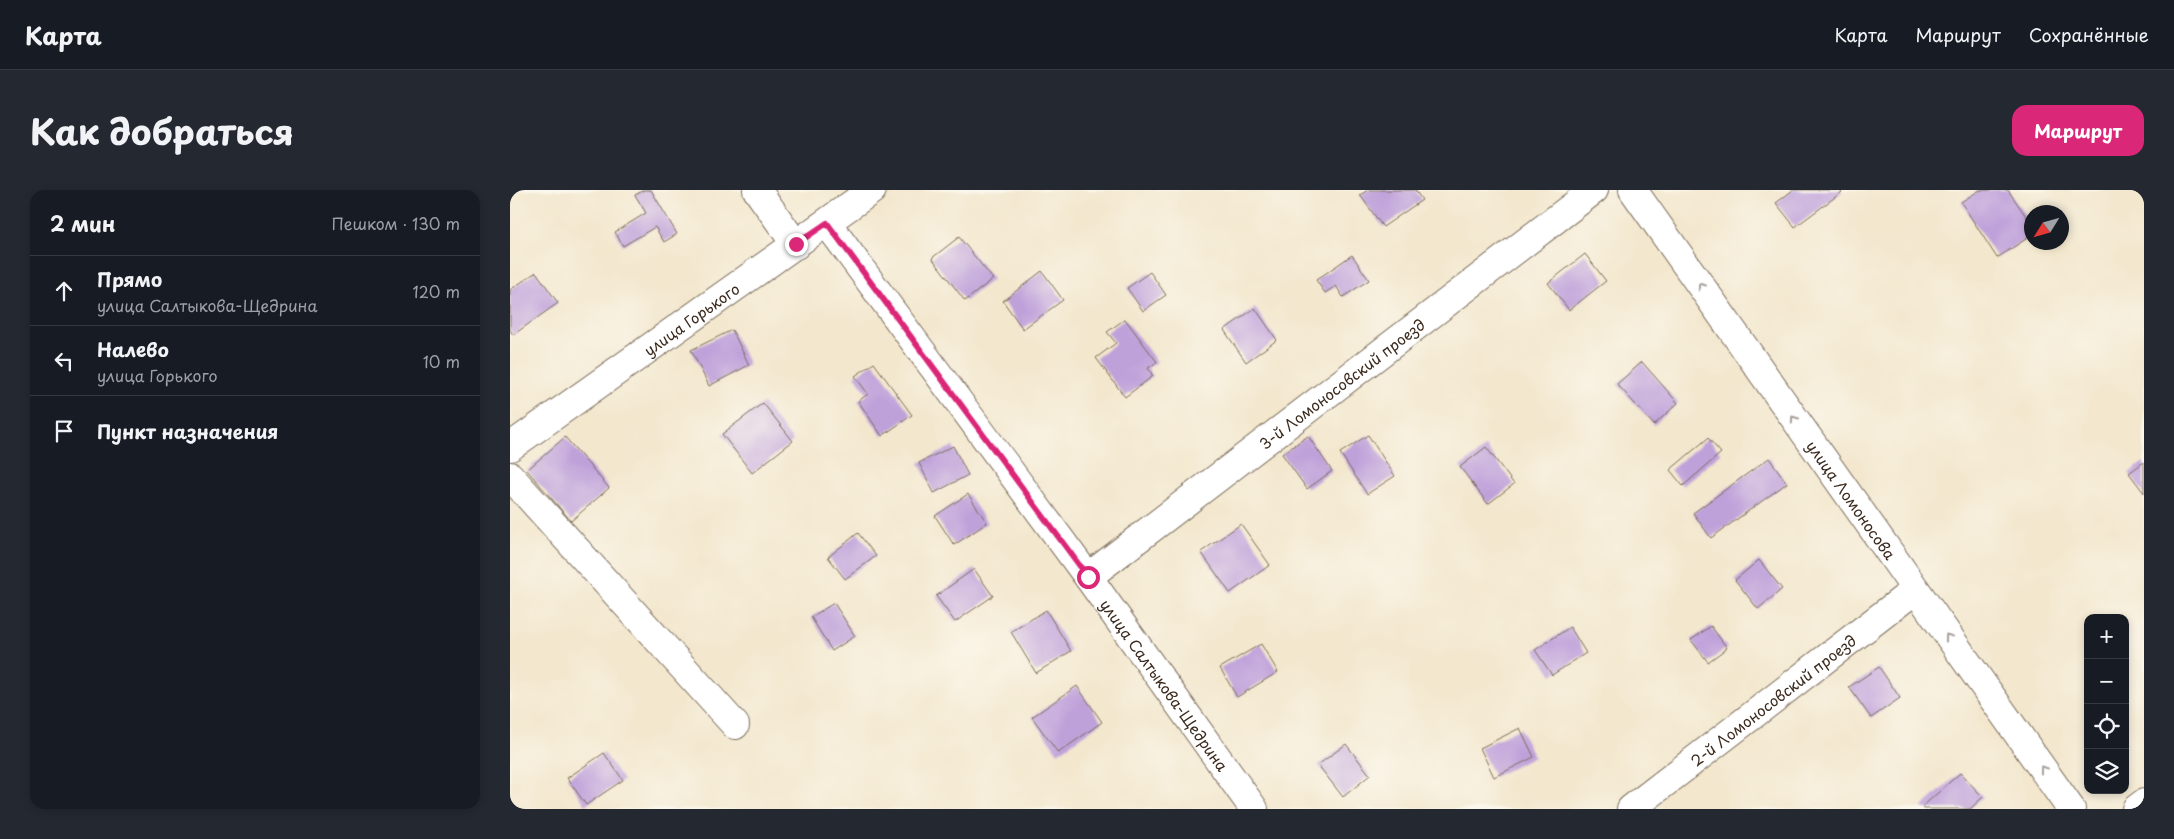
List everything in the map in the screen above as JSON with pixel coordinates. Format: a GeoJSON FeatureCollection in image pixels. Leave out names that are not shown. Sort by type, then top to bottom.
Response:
{"type":"FeatureCollection","features":[{"type":"Feature","properties":{"kind":"street"},"geometry":{"type":"LineString","coordinates":[[757,190],[796,244]]}},
{"type":"Feature","properties":{"kind":"street","name":"улица Горького"},"geometry":{"type":"LineString","coordinates":[[510,447],[872,190]]}},
{"type":"Feature","properties":{"kind":"street","name":"3-й Ломоносовский проезд"},"geometry":{"type":"LineString","coordinates":[[1088,577],[1594,190]]}},
{"type":"Feature","properties":{"kind":"street","name":"улица Ломоносова"},"geometry":{"type":"LineString","coordinates":[[1633,190],[2071,809]]}},
{"type":"Feature","properties":{"kind":"street","name":"улица Салтыкова-Щедрина"},"geometry":{"type":"LineString","coordinates":[[827,223],[1088,577],[1254,809]]}},
{"type":"Feature","properties":{"kind":"street"},"geometry":{"type":"LineString","coordinates":[[510,476],[735,725]]}},
{"type":"Feature","properties":{"kind":"street","name":"2-й Ломоносовский проезд"},"geometry":{"type":"LineString","coordinates":[[1631,809],[1915,590]]}},
{"type":"Feature","properties":{"kind":"street"},"geometry":{"type":"LineString","coordinates":[[2136,809],[2144,803]]}},
{"type":"Feature","properties":{"kind":"building"},"geometry":{"type":"Polygon","coordinates":[[[644,190],[651,190],[677,234],[664,242],[655,227],[623,246],[615,232],[646,213],[635,195],[644,190]]]}},
{"type":"Feature","properties":{"kind":"building"},"geometry":{"type":"Polygon","coordinates":[[[1368,190],[1415,190],[1422,200],[1383,227],[1360,195],[1368,190]]]}},
{"type":"Feature","properties":{"kind":"building"},"geometry":{"type":"Polygon","coordinates":[[[1793,190],[1840,190],[1842,192],[1795,227],[1776,203],[1793,190]]]}},
{"type":"Feature","properties":{"kind":"building"},"geometry":{"type":"Polygon","coordinates":[[[1980,190],[2008,190],[2024,213],[2024,240],[1997,258],[1961,202],[1980,190]]]}},
{"type":"Feature","properties":{"kind":"building"},"geometry":{"type":"Polygon","coordinates":[[[959,237],[993,279],[965,301],[932,258],[959,237]]]}},
{"type":"Feature","properties":{"kind":"building"},"geometry":{"type":"Polygon","coordinates":[[[1585,254],[1606,281],[1569,310],[1548,283],[1585,254]]]}},
{"type":"Feature","properties":{"kind":"building"},"geometry":{"type":"Polygon","coordinates":[[[1352,255],[1369,280],[1343,297],[1336,286],[1325,293],[1316,280],[1352,255]]]}},
{"type":"Feature","properties":{"kind":"building"},"geometry":{"type":"Polygon","coordinates":[[[1042,271],[1063,300],[1023,329],[1003,301],[1042,271]]]}},
{"type":"Feature","properties":{"kind":"building"},"geometry":{"type":"Polygon","coordinates":[[[536,272],[558,303],[513,335],[510,330],[510,290],[536,272]]]}},
{"type":"Feature","properties":{"kind":"building"},"geometry":{"type":"Polygon","coordinates":[[[1150,272],[1166,295],[1143,311],[1127,288],[1150,272]]]}},
{"type":"Feature","properties":{"kind":"building"},"geometry":{"type":"Polygon","coordinates":[[[1255,308],[1277,340],[1246,362],[1224,330],[1255,308]]]}},
{"type":"Feature","properties":{"kind":"building"},"geometry":{"type":"Polygon","coordinates":[[[1125,319],[1157,362],[1148,368],[1153,376],[1125,397],[1096,358],[1116,343],[1107,332],[1125,319]]]}},
{"type":"Feature","properties":{"kind":"building"},"geometry":{"type":"Polygon","coordinates":[[[732,330],[749,365],[709,386],[691,350],[732,330]]]}},
{"type":"Feature","properties":{"kind":"building"},"geometry":{"type":"Polygon","coordinates":[[[1642,362],[1678,403],[1654,425],[1617,384],[1642,362]]]}},
{"type":"Feature","properties":{"kind":"building"},"geometry":{"type":"Polygon","coordinates":[[[874,363],[912,415],[882,436],[858,401],[868,394],[855,376],[874,363]]]}},
{"type":"Feature","properties":{"kind":"building"},"geometry":{"type":"Polygon","coordinates":[[[763,403],[793,441],[752,473],[722,434],[763,403]]]}},
{"type":"Feature","properties":{"kind":"building"},"geometry":{"type":"Polygon","coordinates":[[[1368,435],[1395,476],[1367,494],[1340,453],[1368,435]]]}},
{"type":"Feature","properties":{"kind":"building"},"geometry":{"type":"Polygon","coordinates":[[[1308,436],[1332,471],[1307,489],[1282,454],[1308,436]]]}},
{"type":"Feature","properties":{"kind":"building"},"geometry":{"type":"Polygon","coordinates":[[[565,437],[609,488],[571,521],[527,470],[565,437]]]}},
{"type":"Feature","properties":{"kind":"building"},"geometry":{"type":"Polygon","coordinates":[[[1708,438],[1721,453],[1683,486],[1670,470],[1708,438]]]}},
{"type":"Feature","properties":{"kind":"building"},"geometry":{"type":"Polygon","coordinates":[[[953,446],[968,475],[934,493],[919,463],[953,446]]]}},
{"type":"Feature","properties":{"kind":"building"},"geometry":{"type":"Polygon","coordinates":[[[1486,447],[1514,484],[1488,504],[1460,467],[1486,447]]]}},
{"type":"Feature","properties":{"kind":"building"},"geometry":{"type":"Polygon","coordinates":[[[1769,458],[1787,483],[1711,538],[1693,513],[1769,458]]]}},
{"type":"Feature","properties":{"kind":"building"},"geometry":{"type":"Polygon","coordinates":[[[2144,462],[2144,493],[2129,473],[2144,462]]]}},
{"type":"Feature","properties":{"kind":"building"},"geometry":{"type":"Polygon","coordinates":[[[968,494],[987,523],[954,545],[935,516],[968,494]]]}},
{"type":"Feature","properties":{"kind":"building"},"geometry":{"type":"Polygon","coordinates":[[[1241,524],[1270,565],[1230,593],[1201,552],[1241,524]]]}},
{"type":"Feature","properties":{"kind":"building"},"geometry":{"type":"Polygon","coordinates":[[[858,533],[876,556],[845,579],[828,557],[858,533]]]}},
{"type":"Feature","properties":{"kind":"building"},"geometry":{"type":"Polygon","coordinates":[[[1759,560],[1782,589],[1758,609],[1735,580],[1759,560]]]}},
{"type":"Feature","properties":{"kind":"building"},"geometry":{"type":"Polygon","coordinates":[[[974,569],[993,596],[955,622],[936,596],[974,569]]]}},
{"type":"Feature","properties":{"kind":"building"},"geometry":{"type":"Polygon","coordinates":[[[834,603],[855,636],[832,651],[811,617],[834,603]]]}},
{"type":"Feature","properties":{"kind":"building"},"geometry":{"type":"Polygon","coordinates":[[[1046,610],[1071,651],[1036,673],[1011,632],[1046,610]]]}},
{"type":"Feature","properties":{"kind":"building"},"geometry":{"type":"Polygon","coordinates":[[[1711,626],[1727,648],[1708,662],[1691,640],[1711,626]]]}},
{"type":"Feature","properties":{"kind":"building"},"geometry":{"type":"Polygon","coordinates":[[[1570,627],[1586,653],[1552,675],[1535,650],[1570,627]]]}},
{"type":"Feature","properties":{"kind":"building"},"geometry":{"type":"Polygon","coordinates":[[[1261,644],[1278,672],[1237,697],[1220,668],[1261,644]]]}},
{"type":"Feature","properties":{"kind":"building"},"geometry":{"type":"Polygon","coordinates":[[[1879,667],[1900,698],[1871,718],[1849,687],[1879,667]]]}},
{"type":"Feature","properties":{"kind":"building"},"geometry":{"type":"Polygon","coordinates":[[[1077,686],[1102,722],[1058,753],[1032,717],[1077,686]]]}},
{"type":"Feature","properties":{"kind":"building"},"geometry":{"type":"Polygon","coordinates":[[[1520,728],[1534,757],[1494,777],[1480,748],[1520,728]]]}},
{"type":"Feature","properties":{"kind":"building"},"geometry":{"type":"Polygon","coordinates":[[[1346,744],[1370,775],[1343,797],[1318,765],[1346,744]]]}},
{"type":"Feature","properties":{"kind":"building"},"geometry":{"type":"Polygon","coordinates":[[[604,753],[623,780],[586,805],[567,778],[604,753]]]}},
{"type":"Feature","properties":{"kind":"building"},"geometry":{"type":"Polygon","coordinates":[[[1960,773],[1983,797],[1970,809],[1924,809],[1922,807],[1960,773]]]}},
{"type":"Feature","properties":{"kind":"route"},"geometry":{"type":"LineString","coordinates":[[796,244],[827,223],[1088,577]]}}]}
